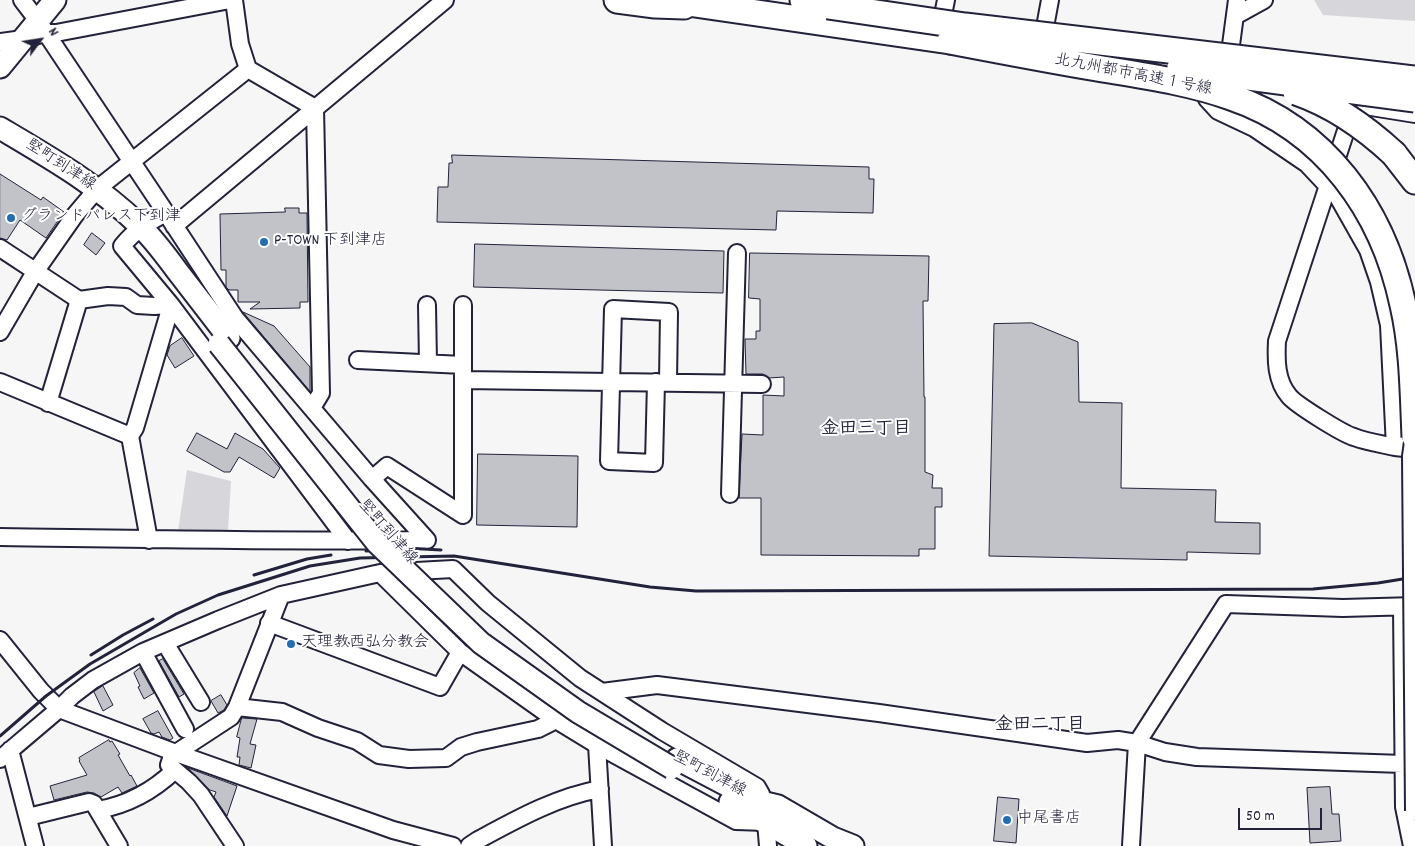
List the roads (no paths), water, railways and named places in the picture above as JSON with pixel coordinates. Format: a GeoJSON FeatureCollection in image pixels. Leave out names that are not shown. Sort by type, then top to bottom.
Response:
{"type":"FeatureCollection","features":[{"type":"Feature","properties":{"kind":"highway"},"geometry":{"type":"LineString","coordinates":[[617,0],[655,5],[702,3]]}},
{"type":"Feature","properties":{"kind":"highway"},"geometry":{"type":"LineString","coordinates":[[667,0],[702,3]]}},
{"type":"Feature","properties":{"kind":"highway"},"geometry":{"type":"LineString","coordinates":[[786,0],[833,3]]}},
{"type":"Feature","properties":{"kind":"highway"},"geometry":{"type":"LineString","coordinates":[[803,0],[833,3]]}},
{"type":"Feature","properties":{"kind":"highway","name":"北九州都市高速１号線"},"geometry":{"type":"LineString","coordinates":[[702,3],[957,33],[1415,79]]}},
{"type":"Feature","properties":{"kind":"highway","name":"北九州都市高速１号線"},"geometry":{"type":"LineString","coordinates":[[833,3],[1207,89],[1257,107],[1305,136],[1336,166],[1356,192],[1379,232],[1389,256],[1401,296],[1411,357],[1405,442]]}},
{"type":"Feature","properties":{"kind":"highway","name":"北九州都市高速１号線"},"geometry":{"type":"LineString","coordinates":[[957,33],[1060,52],[1415,99]]}},
{"type":"Feature","properties":{"kind":"highway","name":"北九州都市高速１号線"},"geometry":{"type":"LineString","coordinates":[[957,33],[1199,66],[1260,80],[1302,94],[1341,113],[1360,125],[1394,154],[1415,181]]}},
{"type":"Feature","properties":{"kind":"main road"},"geometry":{"type":"LineString","coordinates":[[0,66],[23,40],[42,27],[55,0]]}},
{"type":"Feature","properties":{"kind":"main road","name":"堅町到津線"},"geometry":{"type":"LineString","coordinates":[[0,128],[52,158],[136,230],[152,256],[224,341],[377,543],[481,643],[578,712],[674,763],[757,801],[778,806],[833,838],[853,846]]}},
{"type":"Feature","properties":{"kind":"main road","name":"堅町到津線"},"geometry":{"type":"LineString","coordinates":[[0,145],[93,193]]}},
{"type":"Feature","properties":{"kind":"main road","name":"堅町到津線"},"geometry":{"type":"LineString","coordinates":[[674,763],[806,846]]}},
{"type":"Feature","properties":{"kind":"main road"},"geometry":{"type":"LineString","coordinates":[[757,801],[770,812],[830,846]]}},
{"type":"Feature","properties":{"kind":"street"},"geometry":{"type":"LineString","coordinates":[[0,537],[149,540],[427,540],[234,318],[42,27],[22,0]]}},
{"type":"Feature","properties":{"kind":"street"},"geometry":{"type":"LineString","coordinates":[[42,27],[56,33],[230,0]]}},
{"type":"Feature","properties":{"kind":"street"},"geometry":{"type":"LineString","coordinates":[[234,0],[240,44],[248,70],[315,108]]}},
{"type":"Feature","properties":{"kind":"street"},"geometry":{"type":"LineString","coordinates":[[348,541],[173,308],[122,246],[136,230],[170,219],[315,108],[445,0]]}},
{"type":"Feature","properties":{"kind":"street"},"geometry":{"type":"LineString","coordinates":[[1045,27],[1050,0]]}},
{"type":"Feature","properties":{"kind":"street"},"geometry":{"type":"LineString","coordinates":[[1231,45],[1236,8],[1264,0]]}},
{"type":"Feature","properties":{"kind":"street"},"geometry":{"type":"LineString","coordinates":[[702,3],[989,42],[1199,80],[1415,114]]}},
{"type":"Feature","properties":{"kind":"street"},"geometry":{"type":"LineString","coordinates":[[833,3],[945,7],[1045,27],[1182,42],[1231,45],[1415,70]]}},
{"type":"Feature","properties":{"kind":"street"},"geometry":{"type":"LineString","coordinates":[[0,42],[23,40]]}},
{"type":"Feature","properties":{"kind":"street"},"geometry":{"type":"LineString","coordinates":[[1365,64],[1354,104],[1277,341],[1276,357],[1279,376],[1289,397],[1308,411],[1353,437],[1405,442],[1415,449]]}},
{"type":"Feature","properties":{"kind":"street"},"geometry":{"type":"LineString","coordinates":[[0,332],[35,272],[93,193],[248,70]]}},
{"type":"Feature","properties":{"kind":"street"},"geometry":{"type":"LineString","coordinates":[[1199,80],[1207,99],[1218,111],[1254,128],[1307,164],[1338,197],[1368,250],[1379,282],[1389,325],[1405,442]]}},
{"type":"Feature","properties":{"kind":"street"},"geometry":{"type":"LineString","coordinates":[[312,408],[321,393],[315,108]]}},
{"type":"Feature","properties":{"kind":"street"},"geometry":{"type":"LineString","coordinates":[[0,248],[79,300],[108,296],[126,298],[136,305],[173,308]]}},
{"type":"Feature","properties":{"kind":"street"},"geometry":{"type":"LineString","coordinates":[[730,494],[738,253]]}},
{"type":"Feature","properties":{"kind":"street"},"geometry":{"type":"LineString","coordinates":[[48,403],[79,300]]}},
{"type":"Feature","properties":{"kind":"street"},"geometry":{"type":"LineString","coordinates":[[372,479],[387,466],[463,515],[463,305]]}},
{"type":"Feature","properties":{"kind":"street"},"geometry":{"type":"LineString","coordinates":[[427,306],[428,363]]}},
{"type":"Feature","properties":{"kind":"street"},"geometry":{"type":"LineString","coordinates":[[149,540],[130,436],[135,428],[168,316],[173,308]]}},
{"type":"Feature","properties":{"kind":"street"},"geometry":{"type":"LineString","coordinates":[[613,309],[669,312],[654,463],[609,461],[611,382],[613,309]]}},
{"type":"Feature","properties":{"kind":"street"},"geometry":{"type":"LineString","coordinates":[[358,360],[428,363],[463,372],[611,382],[762,384]]}},
{"type":"Feature","properties":{"kind":"street"},"geometry":{"type":"LineString","coordinates":[[0,382],[130,436]]}},
{"type":"Feature","properties":{"kind":"street"},"geometry":{"type":"LineString","coordinates":[[1413,846],[1411,456],[1415,427]]}},
{"type":"Feature","properties":{"kind":"street"},"geometry":{"type":"LineString","coordinates":[[35,846],[28,817],[5,755],[59,710],[72,696],[94,680],[143,652],[281,595],[380,573],[454,569],[488,603],[580,678],[662,731],[757,787],[761,794],[757,801]]}},
{"type":"Feature","properties":{"kind":"street"},"geometry":{"type":"LineString","coordinates":[[380,573],[460,652],[556,720],[597,745],[736,821],[766,822],[768,846]]}},
{"type":"Feature","properties":{"kind":"street"},"geometry":{"type":"LineString","coordinates":[[235,846],[201,794],[169,765],[172,756],[231,717],[237,707],[281,595]]}},
{"type":"Feature","properties":{"kind":"street"},"geometry":{"type":"LineString","coordinates":[[1131,846],[1137,743],[1226,604],[1343,608],[1408,606],[1403,764],[1404,807],[1413,846]]}},
{"type":"Feature","properties":{"kind":"street"},"geometry":{"type":"LineString","coordinates":[[269,623],[440,687],[460,652]]}},
{"type":"Feature","properties":{"kind":"street"},"geometry":{"type":"LineString","coordinates":[[0,640],[41,691],[59,710],[393,830],[453,846]]}},
{"type":"Feature","properties":{"kind":"street"},"geometry":{"type":"LineString","coordinates":[[165,643],[200,702]]}},
{"type":"Feature","properties":{"kind":"street"},"geometry":{"type":"LineString","coordinates":[[143,652],[185,729]]}},
{"type":"Feature","properties":{"kind":"street"},"geometry":{"type":"LineString","coordinates":[[602,692],[658,685],[880,713],[1087,743],[1118,740],[1137,743],[1165,752],[1197,757],[1403,764]]}},
{"type":"Feature","properties":{"kind":"street"},"geometry":{"type":"LineString","coordinates":[[237,707],[282,712],[318,728],[357,741],[379,755],[409,759],[446,758],[461,747],[538,729],[556,720]]}},
{"type":"Feature","properties":{"kind":"street"},"geometry":{"type":"LineString","coordinates":[[597,745],[603,846]]}},
{"type":"Feature","properties":{"kind":"street"},"geometry":{"type":"LineString","coordinates":[[98,810],[123,804],[163,781],[175,770]]}},
{"type":"Feature","properties":{"kind":"street"},"geometry":{"type":"LineString","coordinates":[[469,846],[486,835],[547,805],[578,793],[600,789]]}},
{"type":"Feature","properties":{"kind":"street"},"geometry":{"type":"LineString","coordinates":[[28,817],[89,802],[94,804],[119,846]]}},
{"type":"Feature","properties":{"kind":"railway"},"geometry":{"type":"LineString","coordinates":[[366,551],[406,548],[441,550]]}},
{"type":"Feature","properties":{"kind":"railway"},"geometry":{"type":"LineString","coordinates":[[254,575],[307,559],[331,555]]}},
{"type":"Feature","properties":{"kind":"railway"},"geometry":{"type":"LineString","coordinates":[[0,736],[46,696],[90,664],[176,614],[218,595],[310,566],[360,558],[454,556],[650,587],[696,591],[1313,589],[1378,583],[1415,577]]}},
{"type":"Feature","properties":{"kind":"railway"},"geometry":{"type":"LineString","coordinates":[[91,655],[153,619]]}},
{"type":"Feature","properties":{"kind":"place","name":"グランドパレス下到津"},"geometry":{"type":"Point","coordinates":[11,218]}},
{"type":"Feature","properties":{"kind":"place","name":"P-TOWN 下到津店"},"geometry":{"type":"Point","coordinates":[264,242]}},
{"type":"Feature","properties":{"kind":"place","name":"天理教西弘分教会"},"geometry":{"type":"Point","coordinates":[291,644]}},
{"type":"Feature","properties":{"kind":"place","name":"中尾書店"},"geometry":{"type":"Point","coordinates":[1007,820]}},
{"type":"Feature","properties":{"kind":"district","name":"金田三丁目"},"geometry":{"type":"Point","coordinates":[866,431]}},
{"type":"Feature","properties":{"kind":"district","name":"金田二丁目"},"geometry":{"type":"Point","coordinates":[1040,727]}}]}
